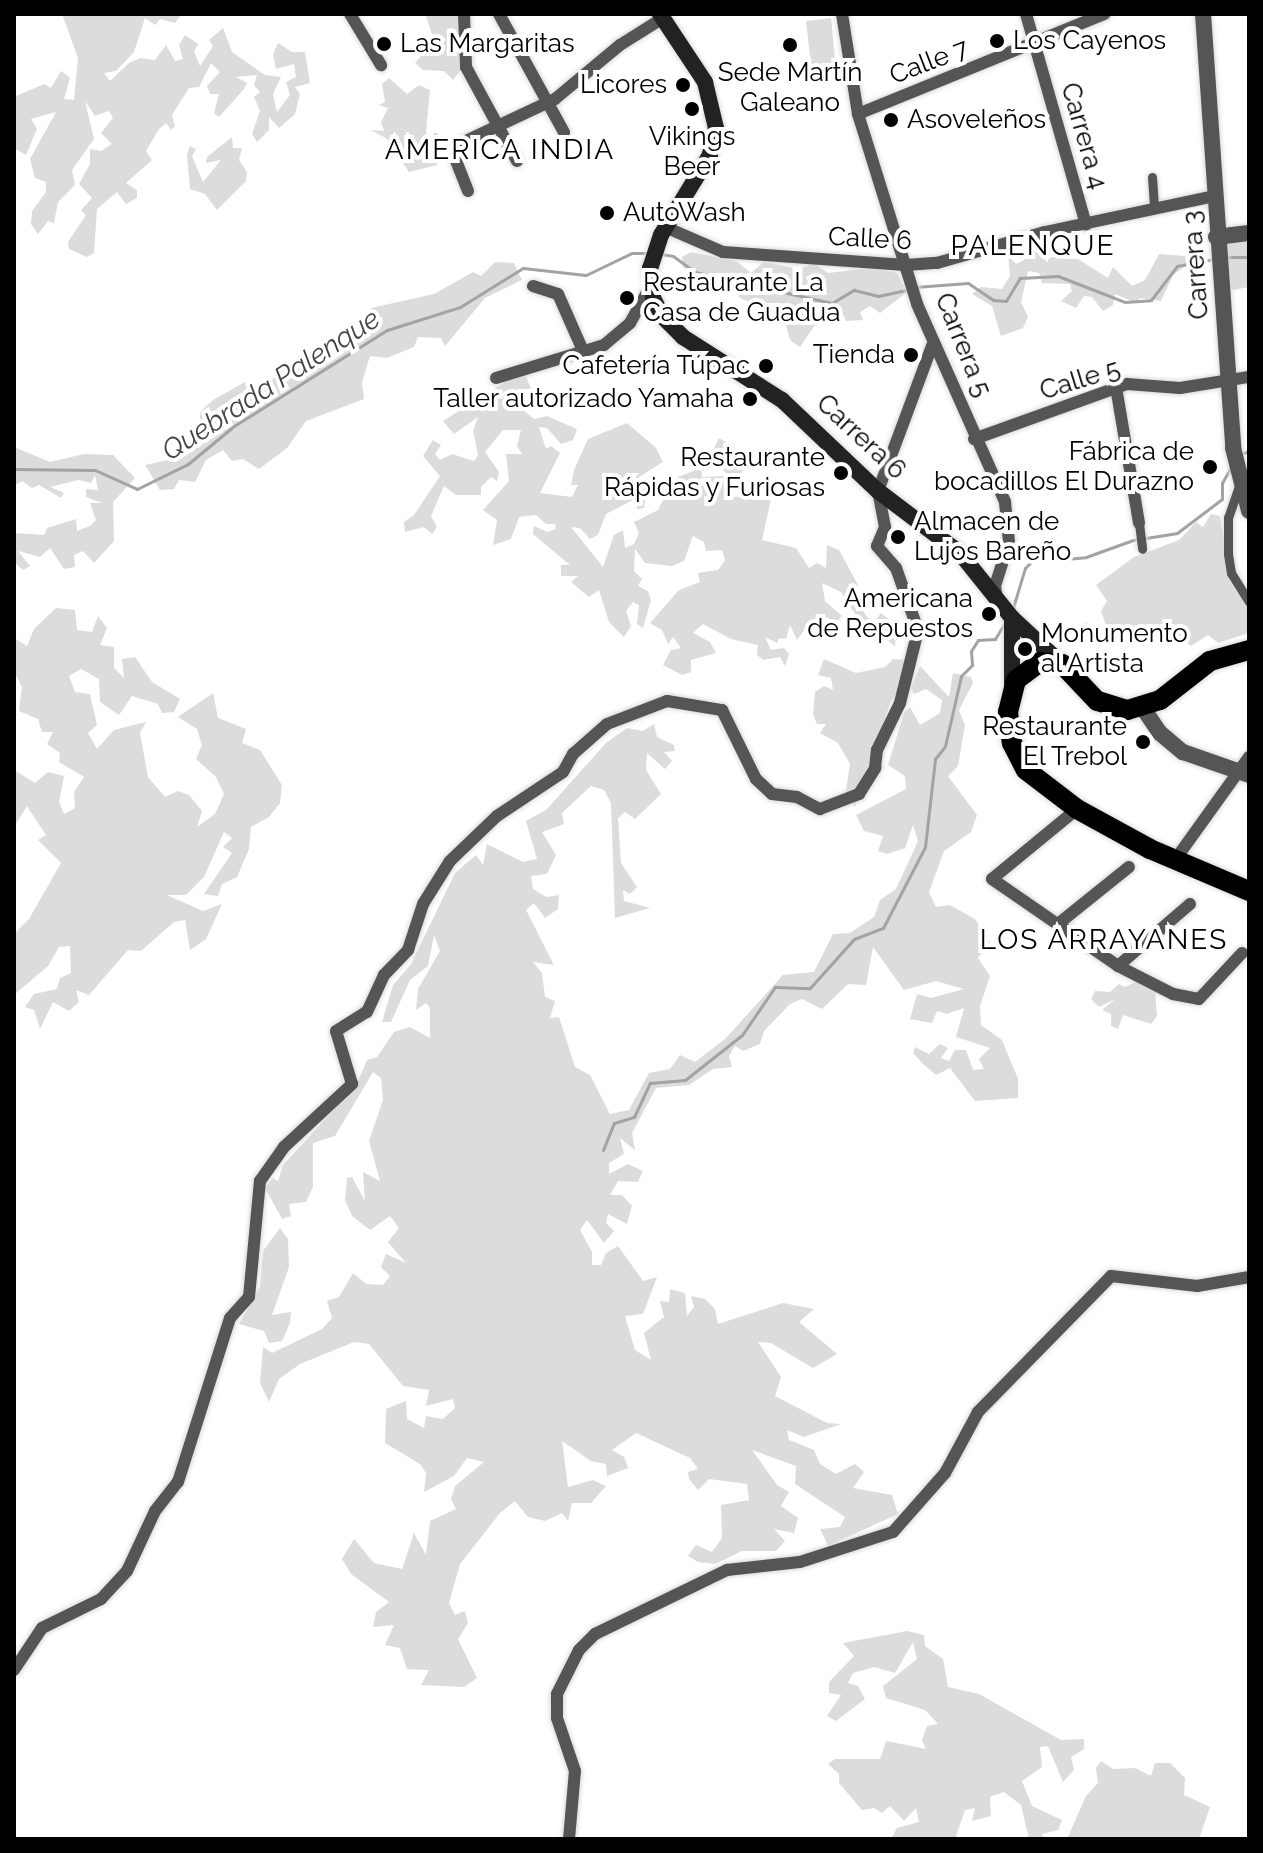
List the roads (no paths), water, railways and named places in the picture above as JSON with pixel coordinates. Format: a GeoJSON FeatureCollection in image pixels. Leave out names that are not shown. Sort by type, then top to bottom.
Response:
{"type":"FeatureCollection","features":[{"type":"Feature","properties":{"kind":"main road","name":"Carrera 6"},"geometry":{"type":"LineString","coordinates":[[661,16],[705,82],[716,128],[710,155],[662,233],[650,268],[650,287],[657,307],[675,331],[782,400],[878,491],[960,553],[1012,618]]}},
{"type":"Feature","properties":{"kind":"main road"},"geometry":{"type":"LineString","coordinates":[[1012,618],[1104,705],[1143,708],[1210,661],[1249,650]]}},
{"type":"Feature","properties":{"kind":"main road"},"geometry":{"type":"LineString","coordinates":[[1012,618],[1010,732],[1020,761],[1077,809],[1175,860],[1249,891]]}},
{"type":"Feature","properties":{"kind":"main road"},"geometry":{"type":"LineString","coordinates":[[1012,692],[1029,667],[1046,661],[1062,664]]}},
{"type":"Feature","properties":{"kind":"street"},"geometry":{"type":"LineString","coordinates":[[350,14],[381,65]]}},
{"type":"Feature","properties":{"kind":"street"},"geometry":{"type":"LineString","coordinates":[[464,14],[466,67],[517,161]]}},
{"type":"Feature","properties":{"kind":"street"},"geometry":{"type":"LineString","coordinates":[[499,14],[564,132]]}},
{"type":"Feature","properties":{"kind":"street","name":"Carrera 5"},"geometry":{"type":"LineString","coordinates":[[842,14],[858,114],[917,304],[932,346],[1005,502],[1009,542],[995,586],[997,599]]}},
{"type":"Feature","properties":{"kind":"street","name":"Carrera 4"},"geometry":{"type":"LineString","coordinates":[[1026,14],[1086,225]]}},
{"type":"Feature","properties":{"kind":"street","name":"Calle 7"},"geometry":{"type":"LineString","coordinates":[[858,114],[1104,14]]}},
{"type":"Feature","properties":{"kind":"street","name":"Carrera 3"},"geometry":{"type":"LineString","coordinates":[[1203,14],[1216,237],[1234,456],[1239,486],[1249,511]]}},
{"type":"Feature","properties":{"kind":"street"},"geometry":{"type":"LineString","coordinates":[[468,191],[451,148],[546,103],[661,16]]}},
{"type":"Feature","properties":{"kind":"street"},"geometry":{"type":"LineString","coordinates":[[1152,177],[1154,209]]}},
{"type":"Feature","properties":{"kind":"street","name":"Calle 6"},"geometry":{"type":"LineString","coordinates":[[662,233],[723,252],[906,265],[937,263],[1215,196]]}},
{"type":"Feature","properties":{"kind":"street"},"geometry":{"type":"LineString","coordinates":[[1216,237],[1249,233]]}},
{"type":"Feature","properties":{"kind":"street"},"geometry":{"type":"LineString","coordinates":[[533,286],[558,294],[584,353]]}},
{"type":"Feature","properties":{"kind":"street"},"geometry":{"type":"LineString","coordinates":[[496,378],[584,353],[622,331],[650,287]]}},
{"type":"Feature","properties":{"kind":"street"},"geometry":{"type":"LineString","coordinates":[[14,1670],[42,1628],[101,1599],[127,1571],[155,1511],[178,1482],[230,1318],[249,1297],[260,1181],[284,1147],[352,1084],[336,1031],[367,1012],[384,975],[408,950],[423,904],[450,861],[497,816],[563,772],[573,754],[607,724],[667,701],[722,710],[756,779],[772,794],[797,797],[820,809],[859,794],[875,768],[877,750],[900,703],[918,630],[896,568],[877,546],[885,527],[878,491],[932,346]]}},
{"type":"Feature","properties":{"kind":"street","name":"Calle 5"},"geometry":{"type":"LineString","coordinates":[[974,439],[1116,387],[1230,383],[1249,377]]}},
{"type":"Feature","properties":{"kind":"street"},"geometry":{"type":"LineString","coordinates":[[1116,387],[1142,549]]}},
{"type":"Feature","properties":{"kind":"street"},"geometry":{"type":"LineString","coordinates":[[1239,486],[1228,518],[1228,554],[1231,573],[1249,602]]}},
{"type":"Feature","properties":{"kind":"street"},"geometry":{"type":"LineString","coordinates":[[1143,708],[1175,746],[1246,768],[1175,860]]}},
{"type":"Feature","properties":{"kind":"street"},"geometry":{"type":"LineString","coordinates":[[1077,809],[992,879],[1118,966],[1173,994],[1199,999],[1242,953]]}},
{"type":"Feature","properties":{"kind":"street"},"geometry":{"type":"LineString","coordinates":[[1058,924],[1129,867]]}},
{"type":"Feature","properties":{"kind":"street"},"geometry":{"type":"LineString","coordinates":[[1118,966],[1190,904]]}},
{"type":"Feature","properties":{"kind":"street"},"geometry":{"type":"LineString","coordinates":[[569,1839],[575,1771],[557,1718],[557,1694],[579,1650],[595,1634],[727,1570],[800,1562],[893,1532],[945,1473],[978,1412],[1111,1276],[1197,1286],[1249,1277]]}},
{"type":"Feature","properties":{"kind":"waterway","name":"Quebrada Palenque"},"geometry":{"type":"LineString","coordinates":[[14,469],[95,470],[137,489],[188,464],[234,426],[387,330],[460,307],[523,268],[586,275],[632,253],[649,253]]}},
{"type":"Feature","properties":{"kind":"waterway","name":"Quebrada Palenque"},"geometry":{"type":"LineString","coordinates":[[661,254],[673,256],[695,272],[832,303],[854,290],[878,296],[907,290]]}},
{"type":"Feature","properties":{"kind":"waterway","name":"Quebrada Palenque"},"geometry":{"type":"LineString","coordinates":[[1224,257],[1249,257]]}},
{"type":"Feature","properties":{"kind":"waterway","name":"Quebrada Palenque"},"geometry":{"type":"LineString","coordinates":[[915,287],[968,283],[993,300],[1006,301],[1020,278],[1058,276],[1125,302],[1151,300],[1177,266],[1213,259]]}},
{"type":"Feature","properties":{"kind":"waterway"},"geometry":{"type":"LineString","coordinates":[[1241,454],[1249,451]]}},
{"type":"Feature","properties":{"kind":"waterway"},"geometry":{"type":"LineString","coordinates":[[1012,611],[1025,568],[1044,549],[1065,559],[1086,557],[1133,540],[1177,533],[1222,499],[1222,483],[1232,465]]}},
{"type":"Feature","properties":{"kind":"waterway"},"geometry":{"type":"LineString","coordinates":[[603,1150],[614,1123],[634,1117],[650,1083],[685,1080],[742,1035],[775,987],[810,988],[854,939],[883,928],[925,847],[935,759],[945,746],[961,676],[972,665],[971,651],[978,640],[995,639],[1006,621]]}},
{"type":"Feature","properties":{"kind":"place","name":"Los Cayenos"},"geometry":{"type":"Point","coordinates":[997,41]}},
{"type":"Feature","properties":{"kind":"place","name":"Las Margaritas"},"geometry":{"type":"Point","coordinates":[384,44]}},
{"type":"Feature","properties":{"kind":"place","name":"Sede Martín Galeano"},"geometry":{"type":"Point","coordinates":[790,45]}},
{"type":"Feature","properties":{"kind":"place","name":"Licores"},"geometry":{"type":"Point","coordinates":[683,85]}},
{"type":"Feature","properties":{"kind":"place","name":"Vikings Beer"},"geometry":{"type":"Point","coordinates":[692,109]}},
{"type":"Feature","properties":{"kind":"place","name":"Asoveleños"},"geometry":{"type":"Point","coordinates":[891,120]}},
{"type":"Feature","properties":{"kind":"place","name":"AutoWash"},"geometry":{"type":"Point","coordinates":[607,213]}},
{"type":"Feature","properties":{"kind":"place","name":"Restaurante La Casa de Guadua"},"geometry":{"type":"Point","coordinates":[627,298]}},
{"type":"Feature","properties":{"kind":"place","name":"Tienda"},"geometry":{"type":"Point","coordinates":[911,355]}},
{"type":"Feature","properties":{"kind":"place","name":"Cafetería Túpac"},"geometry":{"type":"Point","coordinates":[766,366]}},
{"type":"Feature","properties":{"kind":"place","name":"Taller autorizado Yamaha"},"geometry":{"type":"Point","coordinates":[750,399]}},
{"type":"Feature","properties":{"kind":"place","name":"Fábrica de bocadillos El Durazno"},"geometry":{"type":"Point","coordinates":[1210,467]}},
{"type":"Feature","properties":{"kind":"place","name":"Restaurante Rápidas y Furiosas"},"geometry":{"type":"Point","coordinates":[841,473]}},
{"type":"Feature","properties":{"kind":"place","name":"Almacen de Lujos Bareño"},"geometry":{"type":"Point","coordinates":[898,537]}},
{"type":"Feature","properties":{"kind":"place","name":"Americana de Repuestos"},"geometry":{"type":"Point","coordinates":[989,614]}},
{"type":"Feature","properties":{"kind":"place","name":"Monumento al Artista"},"geometry":{"type":"Point","coordinates":[1025,649]}},
{"type":"Feature","properties":{"kind":"place","name":"Restaurante El Trebol"},"geometry":{"type":"Point","coordinates":[1143,742]}},
{"type":"Feature","properties":{"kind":"district","name":"AMERICA INDIA"},"geometry":{"type":"Point","coordinates":[500,150]}},
{"type":"Feature","properties":{"kind":"district","name":"PALENQUE"},"geometry":{"type":"Point","coordinates":[1033,246]}},
{"type":"Feature","properties":{"kind":"district","name":"LOS ARRAYANES"},"geometry":{"type":"Point","coordinates":[1104,940]}}]}
